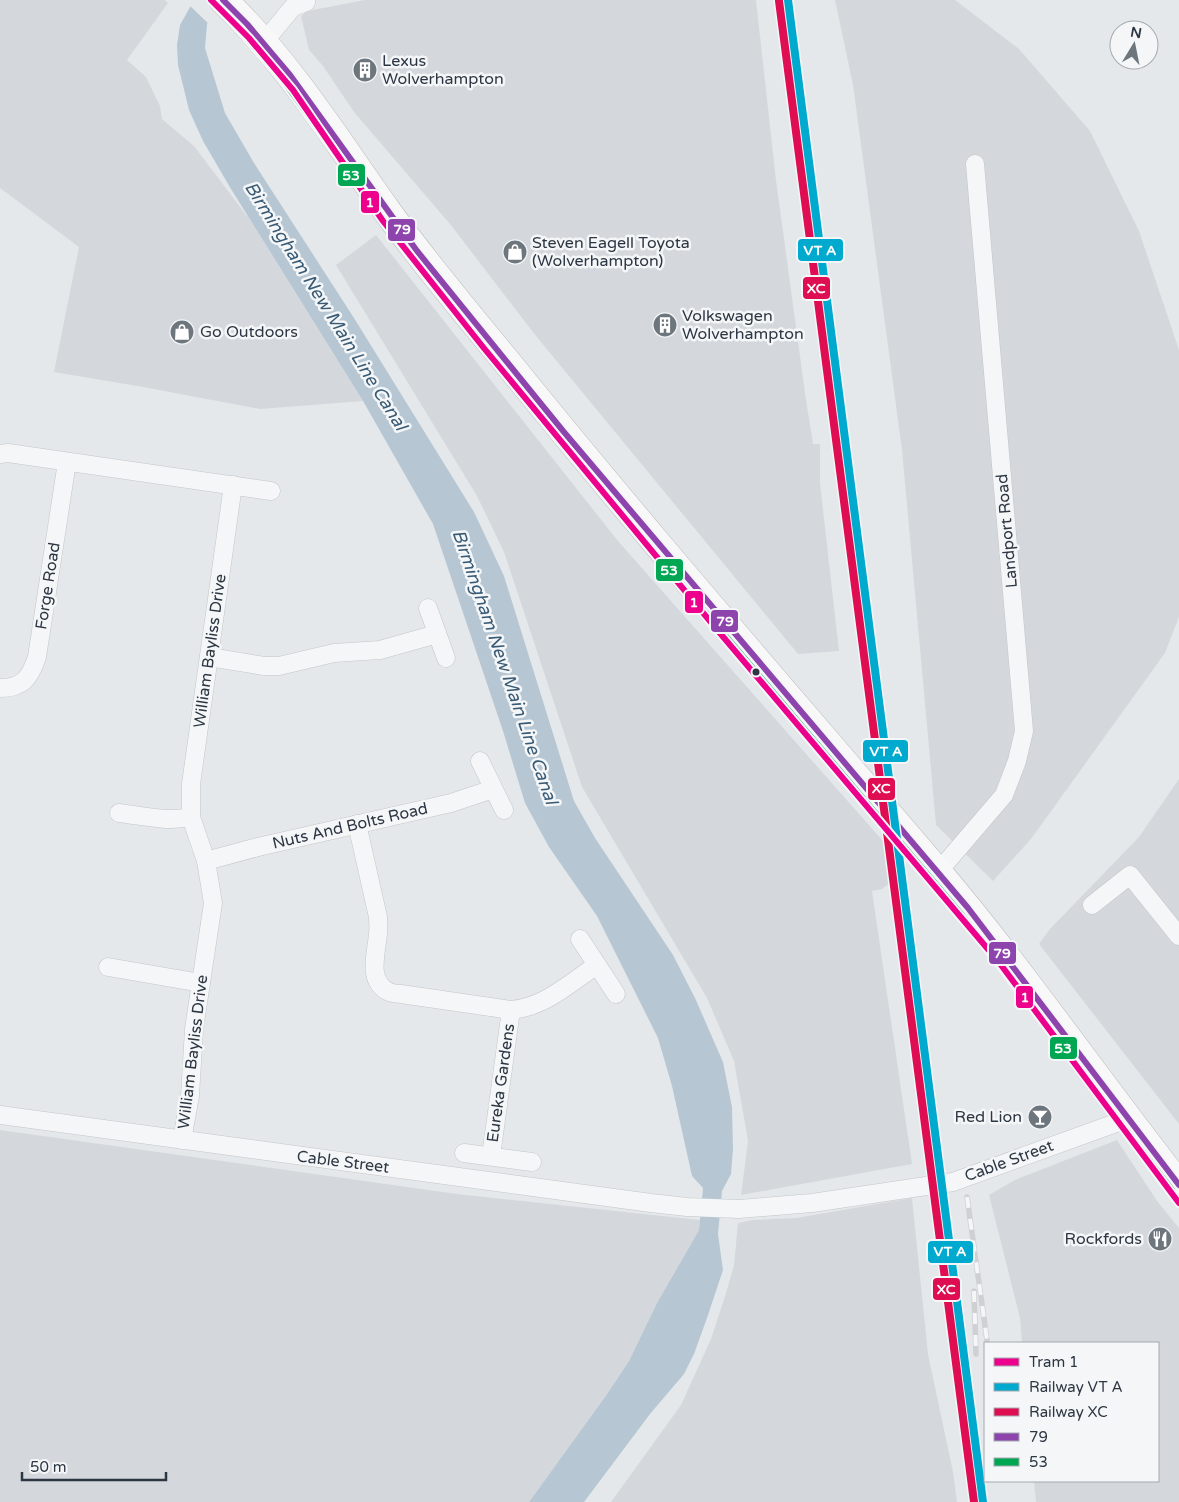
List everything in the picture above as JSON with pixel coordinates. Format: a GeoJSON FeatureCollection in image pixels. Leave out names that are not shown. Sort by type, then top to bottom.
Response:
{"type":"FeatureCollection","features":[{"type":"Feature","properties":{"kind":"highway"},"geometry":{"type":"LineString","coordinates":[[229,6],[264,42],[301,88],[389,214],[512,370],[938,872],[1179,1185]]}},
{"type":"Feature","properties":{"kind":"street"},"geometry":{"type":"LineString","coordinates":[[264,42],[293,7],[306,2]]}},
{"type":"Feature","properties":{"kind":"street","name":"Landport Road"},"geometry":{"type":"LineString","coordinates":[[938,872],[1004,795],[1017,761],[1024,731],[975,164]]}},
{"type":"Feature","properties":{"kind":"street"},"geometry":{"type":"LineString","coordinates":[[0,454],[8,453],[271,491]]}},
{"type":"Feature","properties":{"kind":"street","name":"Forge Road"},"geometry":{"type":"LineString","coordinates":[[0,688],[19,684],[29,678],[37,658],[66,462]]}},
{"type":"Feature","properties":{"kind":"street","name":"William Bayliss Drive"},"geometry":{"type":"LineString","coordinates":[[182,1140],[190,1096],[191,1059],[213,903],[206,861],[192,817],[191,784],[233,485]]}},
{"type":"Feature","properties":{"kind":"street"},"geometry":{"type":"LineString","coordinates":[[428,608],[446,658]]}},
{"type":"Feature","properties":{"kind":"street"},"geometry":{"type":"LineString","coordinates":[[209,657],[264,666],[279,666],[334,653],[380,650],[437,634]]}},
{"type":"Feature","properties":{"kind":"street"},"geometry":{"type":"LineString","coordinates":[[480,762],[504,810]]}},
{"type":"Feature","properties":{"kind":"street","name":"Nuts And Bolts Road"},"geometry":{"type":"LineString","coordinates":[[206,861],[451,803],[493,789]]}},
{"type":"Feature","properties":{"kind":"street"},"geometry":{"type":"LineString","coordinates":[[119,813],[164,820],[179,820],[192,817]]}},
{"type":"Feature","properties":{"kind":"street","name":"Eureka Gardens"},"geometry":{"type":"LineString","coordinates":[[357,824],[378,917],[375,976],[380,985],[388,992],[511,1010],[543,1002],[597,965]]}},
{"type":"Feature","properties":{"kind":"street"},"geometry":{"type":"LineString","coordinates":[[1092,905],[1130,875],[1179,936]]}},
{"type":"Feature","properties":{"kind":"street"},"geometry":{"type":"LineString","coordinates":[[580,939],[616,994]]}},
{"type":"Feature","properties":{"kind":"street"},"geometry":{"type":"LineString","coordinates":[[108,967],[201,982]]}},
{"type":"Feature","properties":{"kind":"street","name":"Eureka Gardens"},"geometry":{"type":"LineString","coordinates":[[491,1156],[511,1010]]}},
{"type":"Feature","properties":{"kind":"street","name":"Cable Street"},"geometry":{"type":"LineString","coordinates":[[0,1115],[686,1207],[739,1209],[812,1203],[952,1182],[1127,1119]]}},
{"type":"Feature","properties":{"kind":"street","name":"Eureka Gardens"},"geometry":{"type":"LineString","coordinates":[[464,1153],[532,1162]]}},
{"type":"Feature","properties":{"kind":"shaded area"},"geometry":{"type":"Polygon","coordinates":[[[0,0],[165,0],[168,3],[127,60],[146,77],[160,106],[162,119],[194,146],[250,220],[363,401],[260,409],[54,372],[79,247],[0,188],[0,0]]]}},
{"type":"Feature","properties":{"kind":"shaded area"},"geometry":{"type":"Polygon","coordinates":[[[365,0],[756,0],[776,180],[805,393],[813,444],[820,444],[820,483],[839,651],[798,654],[536,336],[450,224],[354,112],[323,66],[309,50],[301,16],[307,11],[365,0]]]}},
{"type":"Feature","properties":{"kind":"shaded area"},"geometry":{"type":"Polygon","coordinates":[[[835,0],[955,0],[1019,49],[1090,131],[1139,231],[1179,350],[1179,617],[1165,653],[1031,839],[993,881],[936,825],[902,450],[853,85],[835,0]]]}},
{"type":"Feature","properties":{"kind":"shaded area"},"geometry":{"type":"Polygon","coordinates":[[[376,235],[618,541],[883,841],[891,882],[882,889],[872,891],[912,1164],[741,1195],[748,1141],[734,1061],[707,998],[582,787],[504,552],[477,496],[336,265],[376,235]]]}},
{"type":"Feature","properties":{"kind":"shaded area"},"geometry":{"type":"Polygon","coordinates":[[[1179,779],[1179,1124],[1039,944],[1050,929],[1139,837],[1179,779]]]}},
{"type":"Feature","properties":{"kind":"shaded area"},"geometry":{"type":"Polygon","coordinates":[[[0,1130],[457,1194],[700,1220],[699,1230],[657,1303],[629,1361],[529,1502],[0,1502],[0,1130]]]}},
{"type":"Feature","properties":{"kind":"shaded area"},"geometry":{"type":"Polygon","coordinates":[[[1117,1140],[1157,1201],[1179,1228],[1179,1502],[1036,1502],[1034,1482],[1159,1482],[1159,1342],[1022,1342],[1020,1318],[989,1195],[1015,1180],[1117,1140]]]}},
{"type":"Feature","properties":{"kind":"shaded area"},"geometry":{"type":"Polygon","coordinates":[[[912,1198],[928,1354],[953,1472],[957,1502],[611,1502],[681,1405],[711,1339],[726,1293],[734,1265],[738,1223],[752,1220],[796,1218],[912,1198]]]}},
{"type":"Feature","properties":{"kind":"water","name":"Birmingham New Main Line Canal"},"geometry":{"type":"Polygon","coordinates":[[[194,0],[220,0],[207,24],[205,48],[225,113],[254,163],[354,318],[474,512],[504,576],[574,801],[595,838],[673,955],[695,998],[723,1062],[732,1107],[733,1149],[731,1174],[722,1191],[718,1234],[723,1270],[694,1354],[684,1374],[650,1414],[584,1502],[529,1502],[629,1361],[657,1303],[699,1230],[703,1188],[692,1176],[672,1086],[658,1038],[597,916],[549,847],[525,803],[503,731],[433,524],[363,401],[231,189],[203,141],[189,110],[178,65],[177,45],[180,25],[194,0]]]}},
{"type":"Feature","properties":{"kind":"pier"},"geometry":{"type":"Polygon","coordinates":[[[191,0],[222,0],[210,25],[188,4],[191,0]]]}},
{"type":"Feature","properties":{"kind":"railway"},"geometry":{"type":"LineString","coordinates":[[967,1197],[987,1340]]}},
{"type":"Feature","properties":{"kind":"railway"},"geometry":{"type":"LineString","coordinates":[[974,1291],[976,1354]]}},
{"type":"Feature","properties":{"kind":"tram line","name":"1"},"geometry":{"type":"LineString","coordinates":[[211,0],[249,38],[293,90],[383,221],[483,347],[719,632],[998,961],[1179,1203]]}},
{"type":"Feature","properties":{"kind":"transit line","name":"79"},"geometry":{"type":"LineString","coordinates":[[223,0],[247,24],[290,75],[417,251],[563,431],[968,908],[1179,1185]]}},
{"type":"Feature","properties":{"kind":"transit line"},"geometry":{"type":"LineString","coordinates":[[788,0],[983,1502]]}},
{"type":"Feature","properties":{"kind":"transit line","name":"53"},"geometry":{"type":"LineString","coordinates":[[217,6],[283,80],[410,256],[556,436],[961,914],[1172,1190]]}},
{"type":"Feature","properties":{"kind":"rail line","name":"XC"},"geometry":{"type":"LineString","coordinates":[[779,1],[974,1502]]}},
{"type":"Feature","properties":{"kind":"place","name":"Lexus Wolverhampton"},"geometry":{"type":"Point","coordinates":[365,70]}},
{"type":"Feature","properties":{"kind":"place","name":"Steven Eagell Toyota (Wolverhampton)"},"geometry":{"type":"Point","coordinates":[515,252]}},
{"type":"Feature","properties":{"kind":"place","name":"Volkswagen Wolverhampton"},"geometry":{"type":"Point","coordinates":[665,325]}},
{"type":"Feature","properties":{"kind":"place","name":"Go Outdoors"},"geometry":{"type":"Point","coordinates":[182,332]}},
{"type":"Feature","properties":{"kind":"place","name":"Red Lion"},"geometry":{"type":"Point","coordinates":[1040,1117]}},
{"type":"Feature","properties":{"kind":"place","name":"Rockfords"},"geometry":{"type":"Point","coordinates":[1160,1239]}}]}
